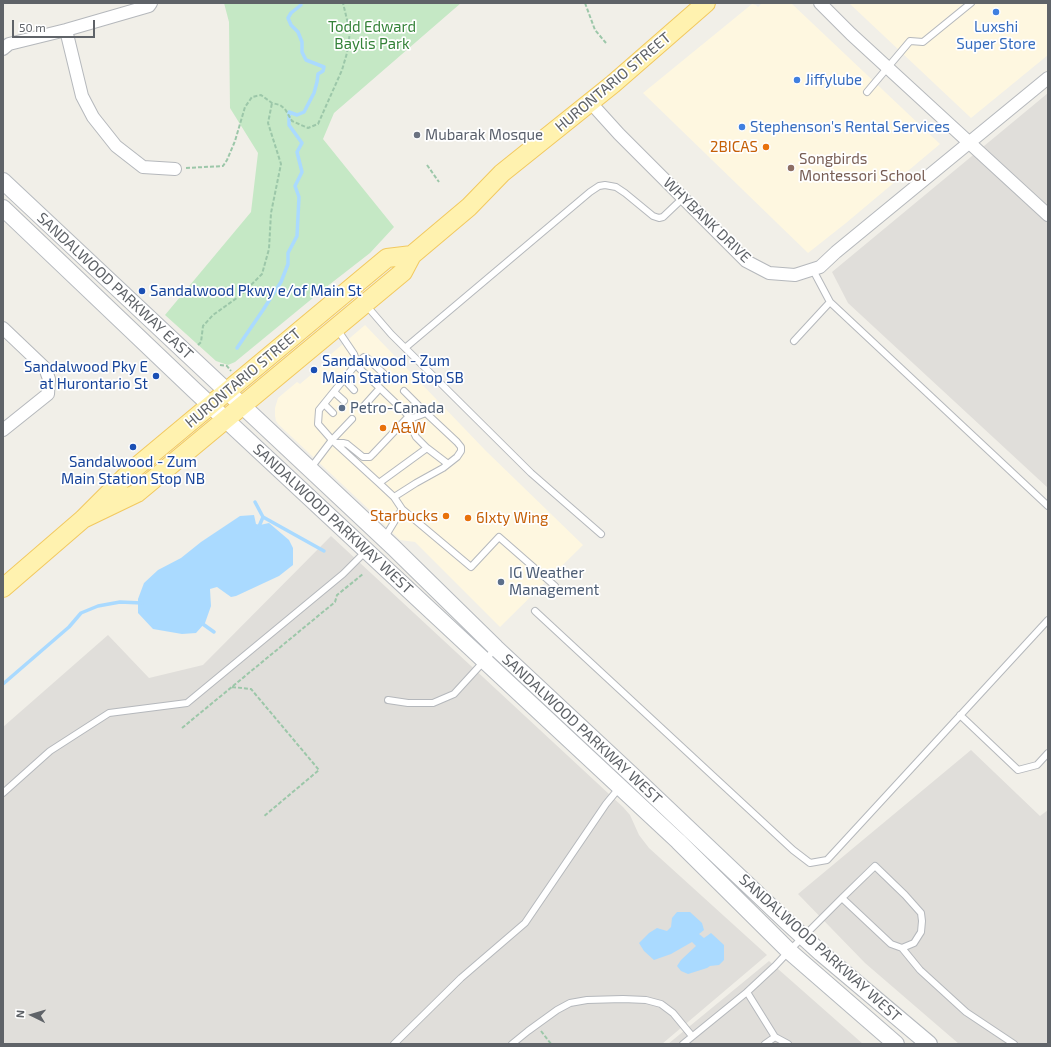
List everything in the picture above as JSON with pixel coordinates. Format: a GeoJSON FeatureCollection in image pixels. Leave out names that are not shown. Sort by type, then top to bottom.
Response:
{"type":"FeatureCollection","features":[{"type":"Feature","properties":{"kind":"main road","name":"HURONTARIO STREET"},"geometry":{"type":"LineString","coordinates":[[83,519],[138,493],[403,272],[412,255],[469,207],[502,173],[639,63],[706,3]]}},
{"type":"Feature","properties":{"kind":"main road","name":"SANDALWOOD PARKWAY EAST"},"geometry":{"type":"LineString","coordinates":[[3,181],[243,406]]}},
{"type":"Feature","properties":{"kind":"main road","name":"SANDALWOOD PARKWAY EAST"},"geometry":{"type":"LineString","coordinates":[[3,208],[226,419]]}},
{"type":"Feature","properties":{"kind":"main road","name":"HURONTARIO STREET"},"geometry":{"type":"LineString","coordinates":[[3,588],[83,519],[128,473],[387,258],[412,255]]}},
{"type":"Feature","properties":{"kind":"main road","name":"SANDALWOOD PARKWAY WEST"},"geometry":{"type":"LineString","coordinates":[[243,406],[384,539],[496,648],[626,781],[678,841],[789,951],[896,1044]]}},
{"type":"Feature","properties":{"kind":"main road","name":"SANDALWOOD PARKWAY WEST"},"geometry":{"type":"LineString","coordinates":[[226,419],[484,660],[929,1044]]}},
{"type":"Feature","properties":{"kind":"street"},"geometry":{"type":"LineString","coordinates":[[3,49],[9,44],[66,30],[149,6],[151,3]]}},
{"type":"Feature","properties":{"kind":"street"},"geometry":{"type":"LineString","coordinates":[[820,3],[851,34],[889,67],[1048,215]]}},
{"type":"Feature","properties":{"kind":"street"},"geometry":{"type":"LineString","coordinates":[[66,30],[82,96],[97,123],[116,146],[143,167],[175,169]]}},
{"type":"Feature","properties":{"kind":"street","name":"WHYBANK DRIVE"},"geometry":{"type":"LineString","coordinates":[[590,102],[746,261],[769,273],[796,275],[820,267],[836,252],[1048,78]]}},
{"type":"Feature","properties":{"kind":"street"},"geometry":{"type":"LineString","coordinates":[[3,328],[45,368],[50,378],[48,394],[3,430]]}},
{"type":"Feature","properties":{"kind":"lane"},"geometry":{"type":"LineString","coordinates":[[867,92],[910,41],[923,42],[971,3]]}},
{"type":"Feature","properties":{"kind":"lane"},"geometry":{"type":"LineString","coordinates":[[405,348],[599,186],[605,185],[616,187],[625,192],[653,216],[659,218],[663,217],[683,198]]}},
{"type":"Feature","properties":{"kind":"lane"},"geometry":{"type":"LineString","coordinates":[[813,270],[830,302],[1048,506]]}},
{"type":"Feature","properties":{"kind":"lane"},"geometry":{"type":"LineString","coordinates":[[794,341],[830,302]]}},
{"type":"Feature","properties":{"kind":"lane"},"geometry":{"type":"LineString","coordinates":[[365,304],[391,334],[530,473],[600,534]]}},
{"type":"Feature","properties":{"kind":"lane"},"geometry":{"type":"LineString","coordinates":[[336,328],[354,354],[362,372],[409,418],[416,437],[427,448],[448,464]]}},
{"type":"Feature","properties":{"kind":"lane"},"geometry":{"type":"LineString","coordinates":[[384,374],[364,357],[357,363],[319,410],[318,424],[334,442],[394,497],[402,509],[471,567],[499,537],[555,586]]}},
{"type":"Feature","properties":{"kind":"lane"},"geometry":{"type":"LineString","coordinates":[[344,379],[354,390]]}},
{"type":"Feature","properties":{"kind":"lane"},"geometry":{"type":"LineString","coordinates":[[362,397],[365,405],[380,388]]}},
{"type":"Feature","properties":{"kind":"lane"},"geometry":{"type":"LineString","coordinates":[[394,497],[443,468],[460,454],[461,447],[404,391]]}},
{"type":"Feature","properties":{"kind":"lane"},"geometry":{"type":"LineString","coordinates":[[334,392],[344,401]]}},
{"type":"Feature","properties":{"kind":"lane"},"geometry":{"type":"LineString","coordinates":[[324,404],[333,413]]}},
{"type":"Feature","properties":{"kind":"lane"},"geometry":{"type":"LineString","coordinates":[[334,442],[346,444],[363,457],[370,457],[409,418],[426,412]]}},
{"type":"Feature","properties":{"kind":"lane"},"geometry":{"type":"LineString","coordinates":[[310,469],[352,419]]}},
{"type":"Feature","properties":{"kind":"lane"},"geometry":{"type":"LineString","coordinates":[[340,421],[345,426]]}},
{"type":"Feature","properties":{"kind":"lane"},"geometry":{"type":"LineString","coordinates":[[379,482],[427,448]]}},
{"type":"Feature","properties":{"kind":"lane"},"geometry":{"type":"LineString","coordinates":[[384,539],[402,509]]}},
{"type":"Feature","properties":{"kind":"lane"},"geometry":{"type":"LineString","coordinates":[[3,793],[50,751],[109,713],[187,703],[343,574],[366,551]]}},
{"type":"Feature","properties":{"kind":"lane"},"geometry":{"type":"LineString","coordinates":[[535,611],[793,850],[810,863],[827,860],[1048,620]]}},
{"type":"Feature","properties":{"kind":"lane"},"geometry":{"type":"LineString","coordinates":[[388,700],[408,703],[433,703],[454,694],[496,648]]}},
{"type":"Feature","properties":{"kind":"lane"},"geometry":{"type":"LineString","coordinates":[[960,715],[1018,770],[1037,765],[1048,753]]}},
{"type":"Feature","properties":{"kind":"lane"},"geometry":{"type":"LineString","coordinates":[[394,1044],[461,978],[525,923],[606,804],[626,781]]}},
{"type":"Feature","properties":{"kind":"lane"},"geometry":{"type":"LineString","coordinates":[[683,1044],[747,992],[875,866],[905,894],[921,912],[921,932],[914,944],[902,948]]}},
{"type":"Feature","properties":{"kind":"lane"},"geometry":{"type":"LineString","coordinates":[[842,898],[891,944],[902,948],[920,970],[966,1012],[1014,1044]]}},
{"type":"Feature","properties":{"kind":"lane"},"geometry":{"type":"LineString","coordinates":[[747,992],[775,1037],[788,1044]]}},
{"type":"Feature","properties":{"kind":"lane"},"geometry":{"type":"LineString","coordinates":[[512,1044],[557,1010],[570,1003],[587,1000],[646,1000],[661,1004],[673,1013],[692,1036]]}},
{"type":"Feature","properties":{"kind":"lane"},"geometry":{"type":"LineString","coordinates":[[765,1044],[775,1037]]}},
{"type":"Feature","properties":{"kind":"path"},"geometry":{"type":"LineString","coordinates":[[175,169],[223,166],[235,141],[245,107],[252,96],[261,95],[272,103],[280,105],[285,109],[292,120],[308,128],[318,124],[342,70],[347,53],[350,32],[343,3]]}},
{"type":"Feature","properties":{"kind":"path"},"geometry":{"type":"LineString","coordinates":[[585,3],[595,30],[606,43]]}},
{"type":"Feature","properties":{"kind":"path"},"geometry":{"type":"LineString","coordinates":[[197,348],[201,342],[203,326],[212,315],[240,294],[262,274],[269,248],[271,213],[281,164],[268,123],[272,103]]}},
{"type":"Feature","properties":{"kind":"path"},"geometry":{"type":"LineString","coordinates":[[427,165],[439,182]]}},
{"type":"Feature","properties":{"kind":"path"},"geometry":{"type":"LineString","coordinates":[[182,728],[334,602],[337,595],[363,574]]}},
{"type":"Feature","properties":{"kind":"path"},"geometry":{"type":"LineString","coordinates":[[232,687],[251,689],[319,770],[263,817]]}},
{"type":"Feature","properties":{"kind":"path"},"geometry":{"type":"LineString","coordinates":[[541,1031],[552,1044]]}},
{"type":"Feature","properties":{"kind":"shaded area"},"geometry":{"type":"Polygon","coordinates":[[[762,3],[791,3],[940,144],[808,253],[643,93],[752,4],[758,7],[762,3]]]}},
{"type":"Feature","properties":{"kind":"shaded area"},"geometry":{"type":"Polygon","coordinates":[[[849,3],[1048,3],[1048,55],[971,118],[849,3]]]}},
{"type":"Feature","properties":{"kind":"shaded area"},"geometry":{"type":"Polygon","coordinates":[[[1048,93],[1048,488],[848,303],[832,272],[1048,93]]]}},
{"type":"Feature","properties":{"kind":"shaded area"},"geometry":{"type":"Polygon","coordinates":[[[365,325],[486,451],[583,545],[500,627],[415,542],[400,540],[276,421],[275,408],[278,398],[297,382],[300,384],[325,363],[323,361],[365,325]]]}},
{"type":"Feature","properties":{"kind":"shaded area"},"geometry":{"type":"Polygon","coordinates":[[[331,536],[623,807],[630,815],[639,835],[649,848],[767,955],[662,1044],[3,1044],[3,727],[108,635],[149,678],[203,665],[331,536]]]}},
{"type":"Feature","properties":{"kind":"shaded area"},"geometry":{"type":"Polygon","coordinates":[[[971,750],[1040,816],[1048,810],[1048,1044],[959,1044],[865,963],[798,894],[971,750]]]}},
{"type":"Feature","properties":{"kind":"shaded area"},"geometry":{"type":"Polygon","coordinates":[[[769,961],[863,1044],[668,1044],[769,961]]]}},
{"type":"Feature","properties":{"kind":"green space","name":"Todd Edward Baylis Park"},"geometry":{"type":"Polygon","coordinates":[[[224,3],[461,3],[334,113],[323,139],[394,227],[370,253],[235,362],[228,365],[216,361],[165,315],[251,212],[258,153],[230,108],[229,22],[224,3]]]}},
{"type":"Feature","properties":{"kind":"water"},"geometry":{"type":"Polygon","coordinates":[[[254,515],[256,524],[260,525],[269,523],[289,540],[293,548],[293,565],[279,576],[236,596],[231,597],[217,587],[210,589],[211,606],[205,623],[196,633],[182,634],[153,629],[138,613],[138,599],[144,583],[158,570],[181,558],[201,542],[240,516],[254,515]]]}},
{"type":"Feature","properties":{"kind":"water"},"geometry":{"type":"Polygon","coordinates":[[[677,912],[690,912],[702,923],[704,930],[699,934],[704,938],[711,933],[724,945],[724,960],[719,965],[710,966],[688,974],[681,971],[677,966],[681,960],[696,946],[692,942],[671,954],[654,960],[644,951],[639,943],[649,933],[657,928],[667,931],[671,927],[672,918],[677,912]]]}},
{"type":"Feature","properties":{"kind":"waterway"},"geometry":{"type":"LineString","coordinates":[[237,348],[281,282],[288,264],[288,253],[297,236],[299,197],[295,186],[302,172],[297,152],[302,143],[289,125],[289,112],[297,115],[304,112],[314,93],[318,74],[323,71],[324,67],[306,60],[302,52],[302,42],[298,32],[291,25],[288,18],[291,13],[301,5],[300,3]]}},
{"type":"Feature","properties":{"kind":"waterway"},"geometry":{"type":"LineString","coordinates":[[255,502],[263,517],[258,529]]}},
{"type":"Feature","properties":{"kind":"waterway"},"geometry":{"type":"LineString","coordinates":[[263,517],[324,551]]}},
{"type":"Feature","properties":{"kind":"waterway"},"geometry":{"type":"LineString","coordinates":[[3,684],[69,627],[81,613],[98,606],[120,602],[142,603]]}},
{"type":"Feature","properties":{"kind":"waterway"},"geometry":{"type":"LineString","coordinates":[[200,622],[214,632]]}},
{"type":"Feature","properties":{"kind":"place","name":"Luxshi Super Store"},"geometry":{"type":"Point","coordinates":[996,12]}},
{"type":"Feature","properties":{"kind":"place","name":"Jiffylube"},"geometry":{"type":"Point","coordinates":[797,80]}},
{"type":"Feature","properties":{"kind":"place","name":"Stephenson's Rental Services"},"geometry":{"type":"Point","coordinates":[742,127]}},
{"type":"Feature","properties":{"kind":"place","name":"Mubarak Mosque"},"geometry":{"type":"Point","coordinates":[417,135]}},
{"type":"Feature","properties":{"kind":"place","name":"2BICAS"},"geometry":{"type":"Point","coordinates":[766,147]}},
{"type":"Feature","properties":{"kind":"place","name":"Songbirds Montessori School"},"geometry":{"type":"Point","coordinates":[791,168]}},
{"type":"Feature","properties":{"kind":"place","name":"Sandalwood Pkwy e/of Main St"},"geometry":{"type":"Point","coordinates":[142,291]}},
{"type":"Feature","properties":{"kind":"place","name":"Sandalwood - Zum Main Station Stop SB"},"geometry":{"type":"Point","coordinates":[314,370]}},
{"type":"Feature","properties":{"kind":"place","name":"Sandalwood Pky E at Hurontario St"},"geometry":{"type":"Point","coordinates":[156,376]}},
{"type":"Feature","properties":{"kind":"place","name":"Petro-Canada"},"geometry":{"type":"Point","coordinates":[342,408]}},
{"type":"Feature","properties":{"kind":"place","name":"A&W"},"geometry":{"type":"Point","coordinates":[383,428]}},
{"type":"Feature","properties":{"kind":"place","name":"Sandalwood - Zum Main Station Stop NB"},"geometry":{"type":"Point","coordinates":[133,447]}},
{"type":"Feature","properties":{"kind":"place","name":"Starbucks"},"geometry":{"type":"Point","coordinates":[446,516]}},
{"type":"Feature","properties":{"kind":"place","name":"6Ixty Wing"},"geometry":{"type":"Point","coordinates":[468,518]}},
{"type":"Feature","properties":{"kind":"place","name":"IG Weather Management"},"geometry":{"type":"Point","coordinates":[501,582]}}]}
